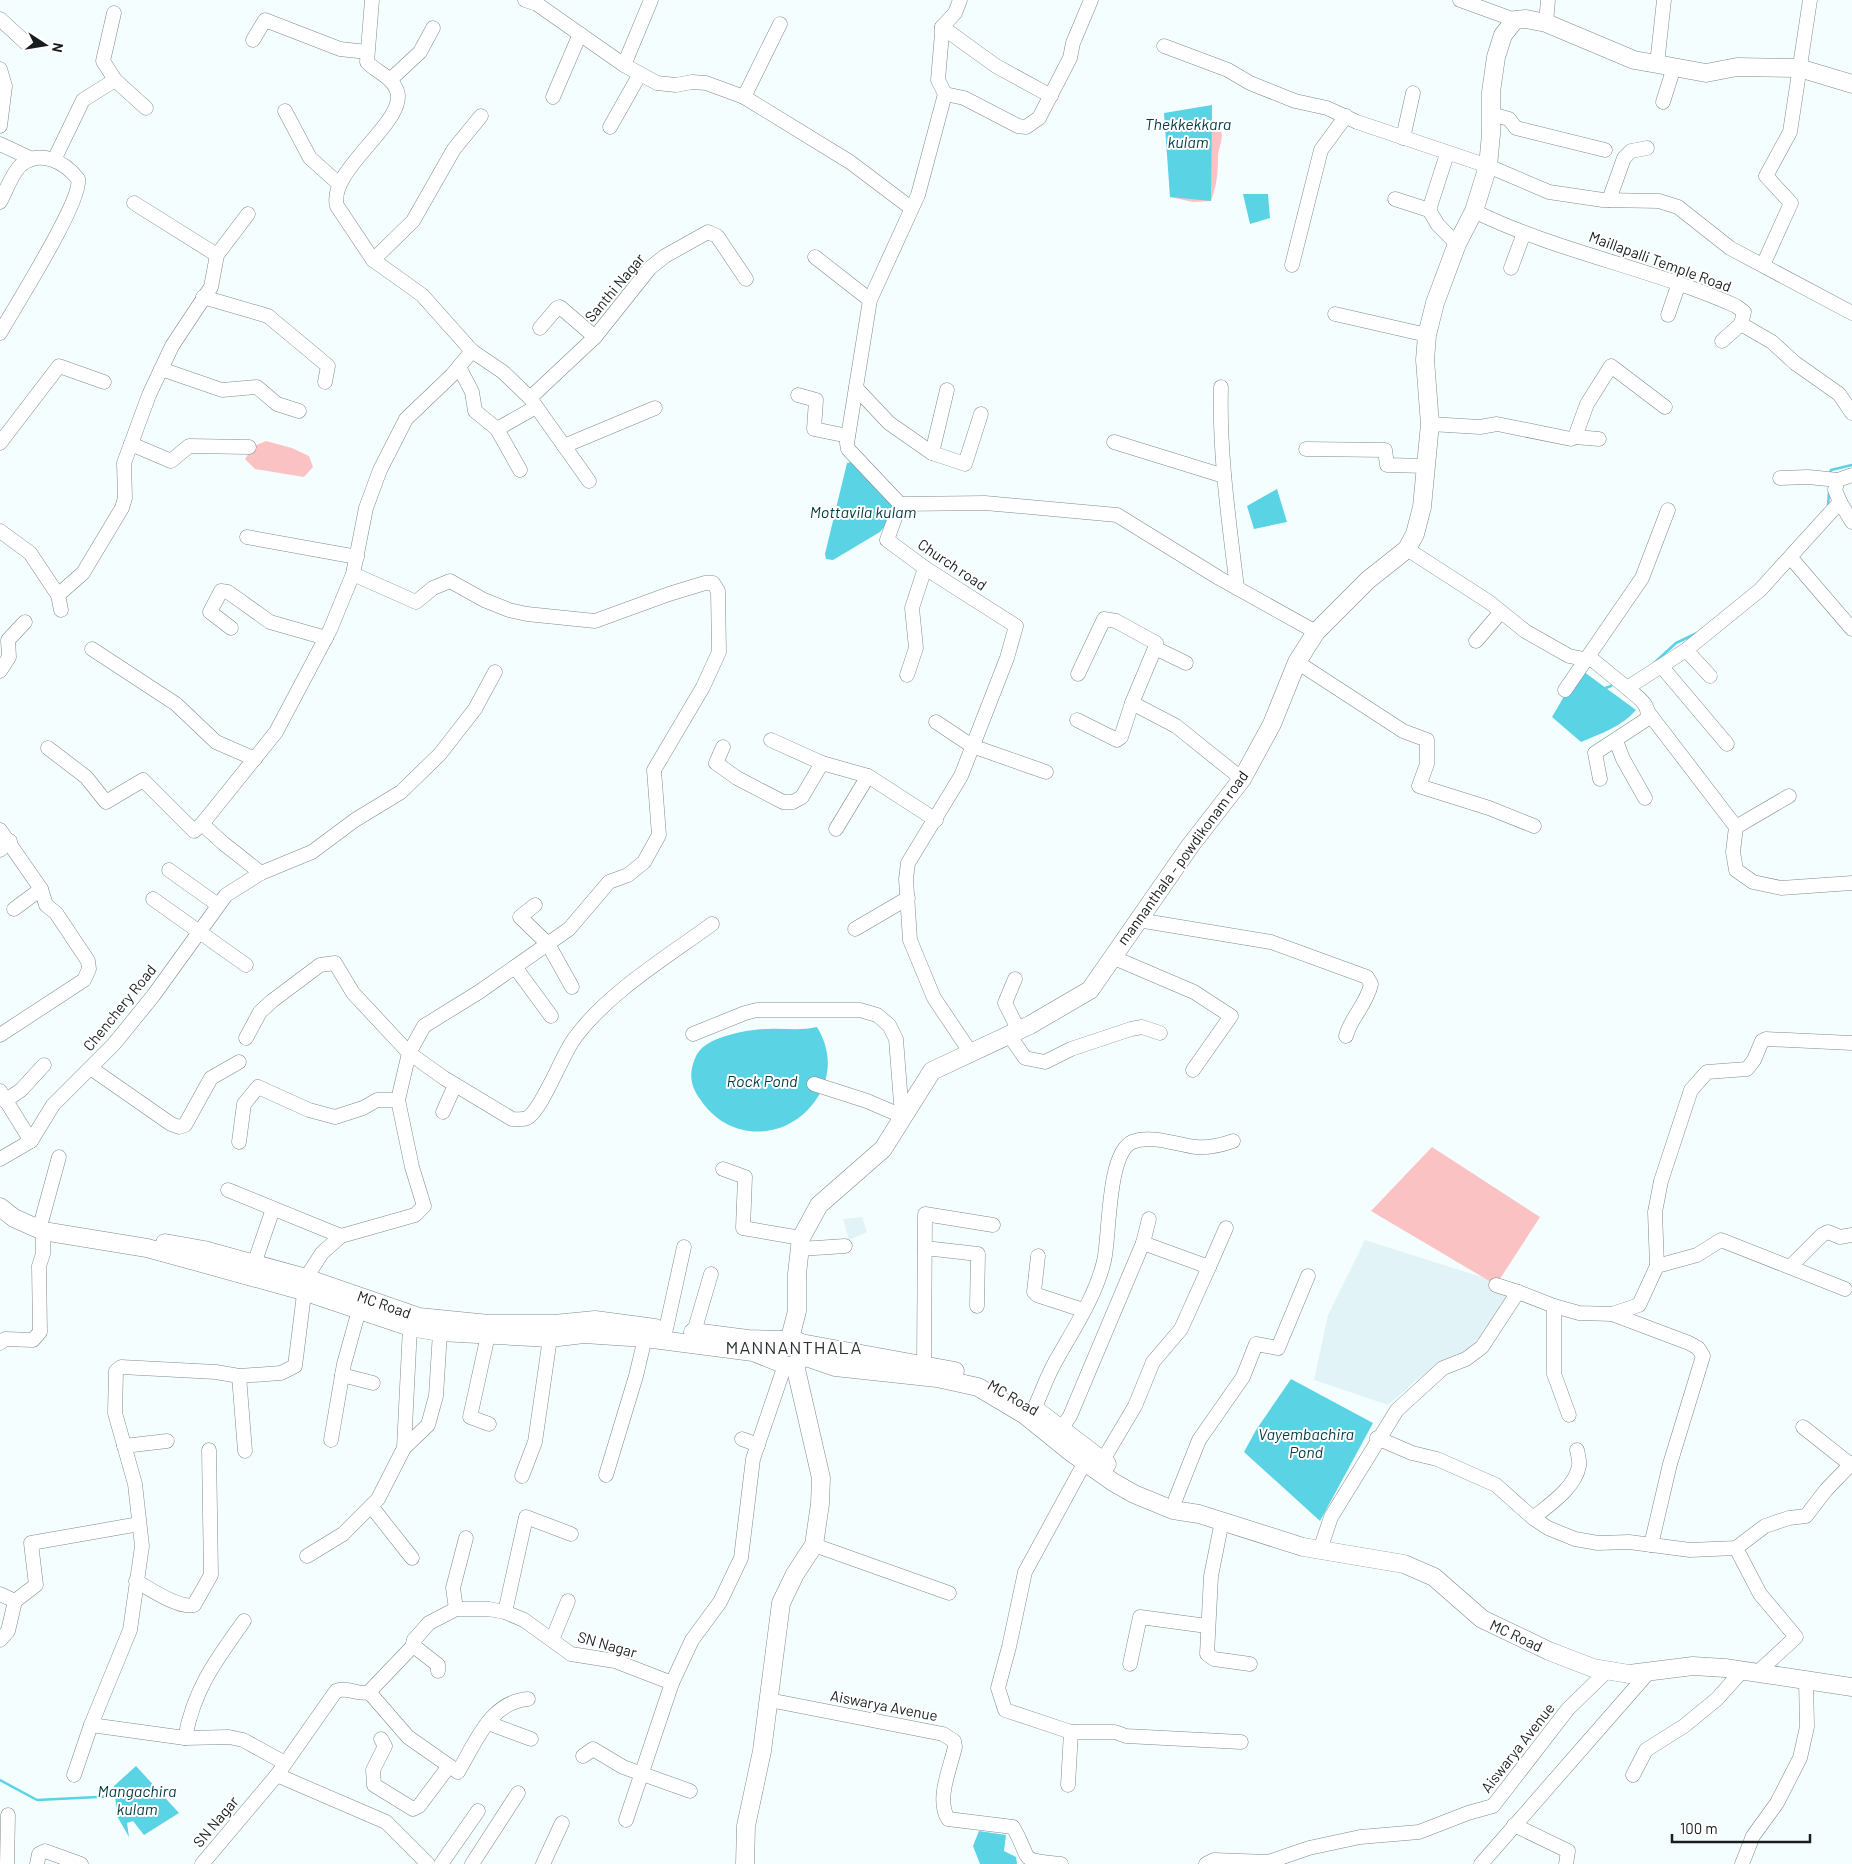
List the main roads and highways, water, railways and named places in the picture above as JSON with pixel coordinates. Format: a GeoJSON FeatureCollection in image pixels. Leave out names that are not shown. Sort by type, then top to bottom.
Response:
{"type":"FeatureCollection","features":[{"type":"Feature","properties":{"kind":"main road","name":"mannanthala - powdikonam road"},"geometry":{"type":"LineString","coordinates":[[791,1353],[797,1312],[797,1274],[801,1244],[819,1205],[883,1148],[932,1071],[1014,1033],[1090,990],[1138,920],[1242,779],[1272,724],[1297,662],[1316,632],[1368,580],[1407,549],[1419,522],[1430,424],[1425,360],[1427,335],[1435,303],[1457,244],[1474,211],[1488,166],[1496,57],[1503,35],[1515,20],[1519,18],[1546,23],[1634,60],[1706,73],[1736,67],[1799,68],[1852,84]]}},
{"type":"Feature","properties":{"kind":"main road","name":"MC Road"},"geometry":{"type":"LineString","coordinates":[[0,1194],[11,1204],[43,1225],[204,1250],[254,1264],[304,1284],[359,1310],[410,1327],[440,1332],[595,1320],[694,1332],[791,1353],[835,1367],[936,1378],[978,1387],[1025,1416],[1085,1462],[1134,1494],[1173,1510],[1200,1514],[1303,1547],[1404,1564],[1420,1570],[1434,1577],[1482,1619],[1573,1661],[1629,1674],[1693,1666],[1852,1687]]}},
{"type":"Feature","properties":{"kind":"main road","name":"MC Road"},"geometry":{"type":"LineString","coordinates":[[0,1207],[14,1218],[304,1284],[419,1317],[488,1329],[550,1338],[584,1334],[644,1338],[753,1352],[791,1353],[924,1364],[976,1378],[1034,1409],[1115,1470],[1143,1486],[1176,1498],[1200,1514]]}},
{"type":"Feature","properties":{"kind":"main road"},"geometry":{"type":"LineString","coordinates":[[745,1864],[746,1826],[762,1751],[771,1668],[781,1603],[795,1574],[814,1545],[820,1504],[821,1478],[791,1353]]}},
{"type":"Feature","properties":{"kind":"water","name":"Thekkekkara kulam"},"geometry":{"type":"Polygon","coordinates":[[[1212,105],[1211,201],[1170,197],[1164,113],[1212,105]]]}},
{"type":"Feature","properties":{"kind":"water"},"geometry":{"type":"Polygon","coordinates":[[[1243,194],[1268,194],[1270,218],[1250,224],[1243,194]]]}},
{"type":"Feature","properties":{"kind":"water","name":"Mottavila kulam"},"geometry":{"type":"Polygon","coordinates":[[[852,462],[893,505],[885,526],[880,532],[833,560],[826,559],[825,554],[847,463],[852,462]]]}},
{"type":"Feature","properties":{"kind":"water"},"geometry":{"type":"Polygon","coordinates":[[[1277,489],[1287,522],[1254,529],[1247,506],[1277,489]]]}},
{"type":"Feature","properties":{"kind":"water"},"geometry":{"type":"Polygon","coordinates":[[[1580,669],[1636,710],[1618,725],[1581,742],[1552,717],[1580,669]]]}},
{"type":"Feature","properties":{"kind":"water","name":"Rock Pond"},"geometry":{"type":"Polygon","coordinates":[[[817,1027],[827,1052],[828,1069],[826,1078],[819,1095],[807,1110],[793,1122],[777,1129],[761,1132],[744,1130],[727,1124],[713,1114],[695,1091],[691,1078],[695,1057],[709,1043],[729,1035],[754,1030],[817,1027]]]}},
{"type":"Feature","properties":{"kind":"water","name":"Vayembachira Pond"},"geometry":{"type":"Polygon","coordinates":[[[1291,1379],[1373,1423],[1320,1521],[1244,1452],[1256,1430],[1291,1379]]]}},
{"type":"Feature","properties":{"kind":"water","name":"Mangachira kulam"},"geometry":{"type":"Polygon","coordinates":[[[136,1766],[179,1813],[144,1835],[133,1821],[127,1823],[129,1837],[117,1816],[114,1786],[136,1766]]]}},
{"type":"Feature","properties":{"kind":"water"},"geometry":{"type":"Polygon","coordinates":[[[979,1831],[1006,1835],[1004,1851],[1016,1857],[1017,1864],[980,1864],[973,1846],[979,1831]]]}},
{"type":"Feature","properties":{"kind":"waterway"},"geometry":{"type":"LineString","coordinates":[[1830,474],[1831,470],[1852,465]]}},
{"type":"Feature","properties":{"kind":"waterway"},"geometry":{"type":"LineString","coordinates":[[1828,507],[1829,492]]}},
{"type":"Feature","properties":{"kind":"waterway"},"geometry":{"type":"LineString","coordinates":[[1653,664],[1676,643],[1697,633]]}},
{"type":"Feature","properties":{"kind":"waterway"},"geometry":{"type":"LineString","coordinates":[[1603,689],[1611,686]]}},
{"type":"Feature","properties":{"kind":"waterway"},"geometry":{"type":"LineString","coordinates":[[0,1780],[37,1800],[118,1796]]}},
{"type":"Feature","properties":{"kind":"district","name":"MANNANTHALA"},"geometry":{"type":"Point","coordinates":[794,1348]}}]}
